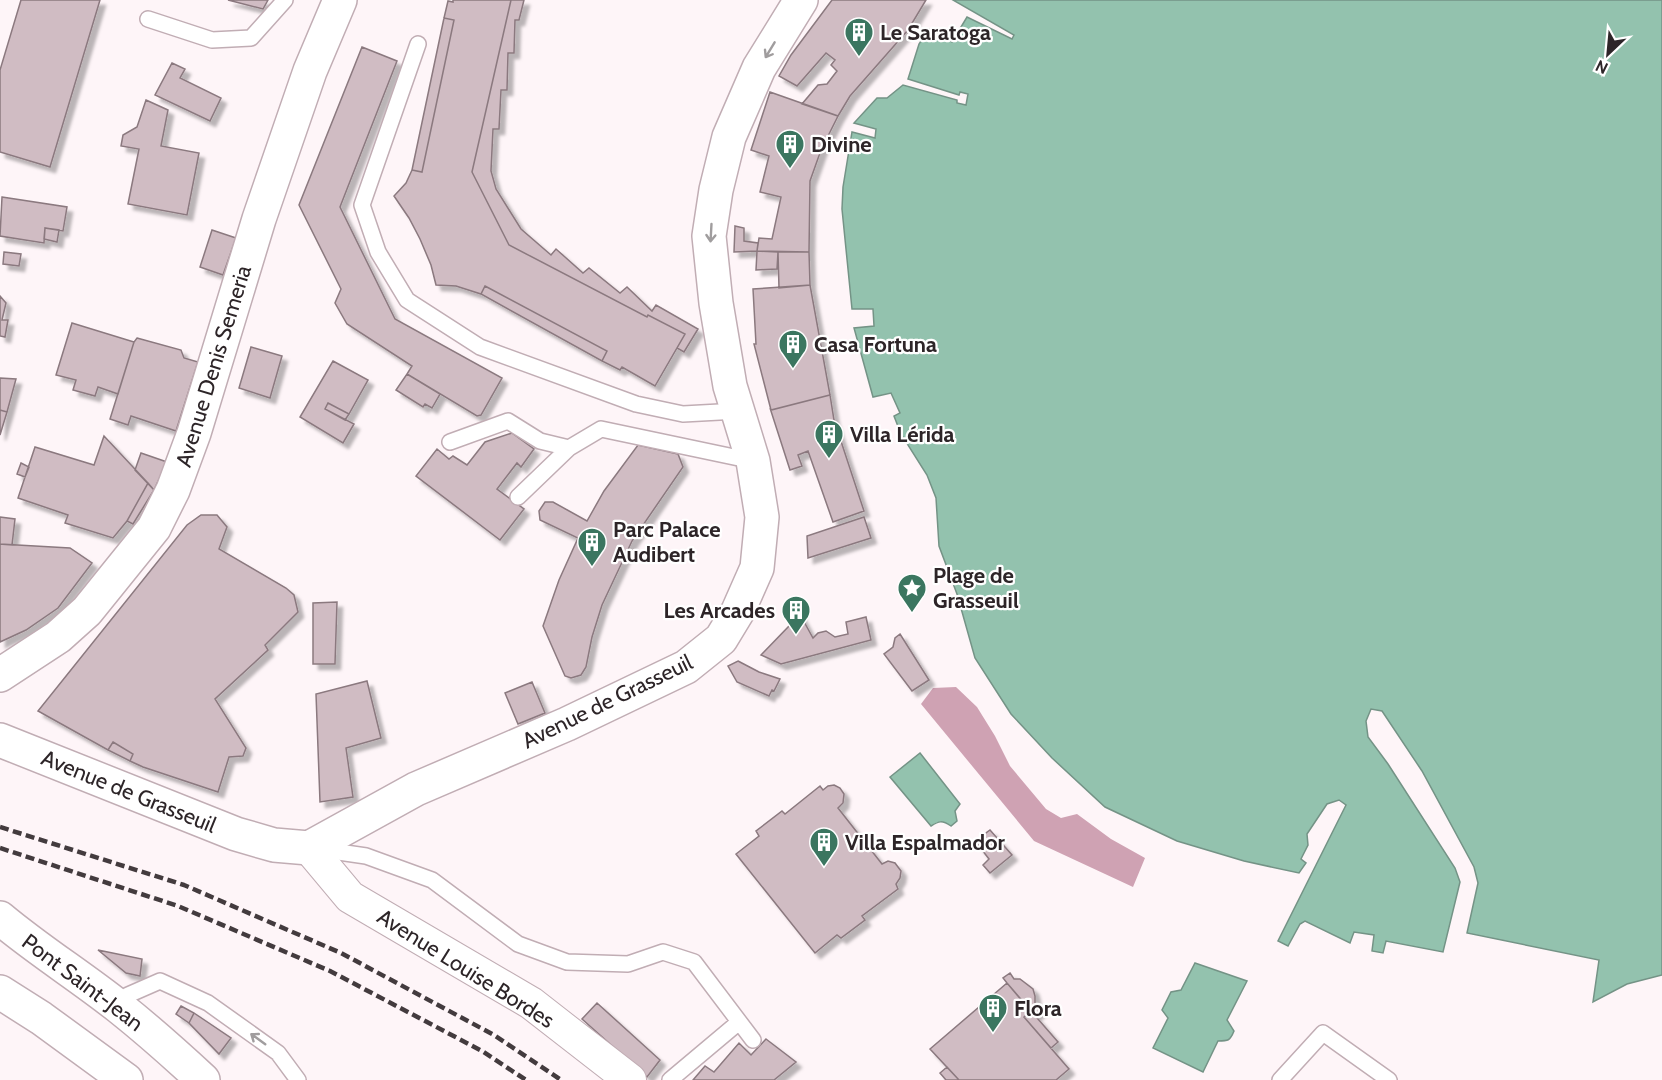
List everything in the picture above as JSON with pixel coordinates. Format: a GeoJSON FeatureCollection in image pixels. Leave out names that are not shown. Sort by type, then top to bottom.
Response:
{"type":"FeatureCollection","features":[{"type":"Feature","properties":{"kind":"street","name":"Avenue Denis Semeria"},"geometry":{"type":"LineString","coordinates":[[0,675],[58,637],[87,611],[154,528],[173,490],[194,433],[259,219],[310,71],[340,0]]}},
{"type":"Feature","properties":{"kind":"street","name":"Avenue de Grasseuil"},"geometry":{"type":"LineString","coordinates":[[0,740],[236,834],[274,845],[309,848],[416,789],[567,724],[686,667],[721,639],[738,611],[758,568],[762,517],[753,460],[730,386],[716,303],[710,236],[716,190],[729,137],[759,68],[801,0]]}},
{"type":"Feature","properties":{"kind":"street","name":"Avenue Louise Bordes"},"geometry":{"type":"LineString","coordinates":[[309,848],[350,897],[531,1003],[630,1080]]}},
{"type":"Feature","properties":{"kind":"street","name":"Pont Saint-Jean"},"geometry":{"type":"LineString","coordinates":[[0,918],[118,1006],[203,1080]]}},
{"type":"Feature","properties":{"kind":"street"},"geometry":{"type":"LineString","coordinates":[[0,992],[41,1018],[126,1080]]}},
{"type":"Feature","properties":{"kind":"street"},"geometry":{"type":"LineString","coordinates":[[166,1046],[172,1080]]}},
{"type":"Feature","properties":{"kind":"lane"},"geometry":{"type":"LineString","coordinates":[[148,19],[212,40],[251,38],[285,0]]}},
{"type":"Feature","properties":{"kind":"lane"},"geometry":{"type":"LineString","coordinates":[[418,44],[362,205],[378,252],[407,300],[480,347],[636,404],[683,414],[738,411]]}},
{"type":"Feature","properties":{"kind":"lane"},"geometry":{"type":"LineString","coordinates":[[450,442],[508,422],[540,441],[569,448]]}},
{"type":"Feature","properties":{"kind":"lane"},"geometry":{"type":"LineString","coordinates":[[518,496],[569,448],[601,429],[753,460]]}},
{"type":"Feature","properties":{"kind":"lane"},"geometry":{"type":"LineString","coordinates":[[309,848],[366,856],[432,880],[518,944],[567,962],[627,964],[663,951],[694,962],[753,1040]]}},
{"type":"Feature","properties":{"kind":"lane"},"geometry":{"type":"LineString","coordinates":[[118,1006],[128,995],[160,981],[208,1003],[278,1053],[298,1080]]}},
{"type":"Feature","properties":{"kind":"lane"},"geometry":{"type":"LineString","coordinates":[[670,1080],[739,1022]]}},
{"type":"Feature","properties":{"kind":"lane"},"geometry":{"type":"LineString","coordinates":[[1280,1080],[1323,1033],[1389,1080]]}},
{"type":"Feature","properties":{"kind":"shaded area"},"geometry":{"type":"Polygon","coordinates":[[[953,0],[1662,0],[1662,975],[1627,984],[1593,1002],[1599,960],[1467,933],[1478,883],[1474,867],[1422,771],[1382,711],[1371,709],[1366,721],[1368,737],[1455,868],[1460,882],[1443,952],[1386,941],[1383,953],[1372,951],[1374,935],[1354,932],[1350,943],[1305,921],[1300,924],[1288,946],[1278,941],[1346,805],[1339,800],[1327,804],[1307,834],[1308,845],[1301,859],[1306,863],[1299,873],[1244,861],[1177,841],[1105,807],[1052,758],[1011,714],[975,658],[957,594],[939,546],[936,498],[927,475],[901,434],[894,416],[900,413],[891,393],[873,397],[854,328],[874,326],[873,309],[852,309],[842,209],[843,187],[852,132],[875,138],[876,129],[854,123],[877,98],[887,98],[903,85],[957,100],[957,103],[966,105],[968,94],[960,92],[959,95],[908,79],[919,44],[929,29],[952,42],[967,17],[1012,39],[1014,35],[953,0]]]}},
{"type":"Feature","properties":{"kind":"shaded area"},"geometry":{"type":"Polygon","coordinates":[[[956,687],[977,707],[1010,766],[1046,809],[1061,818],[1077,814],[1111,839],[1145,858],[1133,887],[1034,841],[921,704],[933,688],[956,687]]]}},
{"type":"Feature","properties":{"kind":"shaded area"},"geometry":{"type":"Polygon","coordinates":[[[920,753],[960,804],[955,811],[957,821],[951,826],[941,822],[931,826],[890,777],[920,753]]]}},
{"type":"Feature","properties":{"kind":"shaded area"},"geometry":{"type":"Polygon","coordinates":[[[1195,963],[1247,981],[1227,1020],[1234,1031],[1233,1034],[1228,1040],[1218,1041],[1203,1072],[1153,1048],[1168,1018],[1162,1010],[1171,992],[1181,990],[1195,963]]]}},
{"type":"Feature","properties":{"kind":"building"},"geometry":{"type":"Polygon","coordinates":[[[21,0],[100,0],[50,167],[0,152],[0,70],[21,0]]]}},
{"type":"Feature","properties":{"kind":"building"},"geometry":{"type":"Polygon","coordinates":[[[228,0],[268,0],[263,9],[228,0]]]}},
{"type":"Feature","properties":{"kind":"building"},"geometry":{"type":"Polygon","coordinates":[[[453,0],[511,0],[472,172],[509,245],[647,317],[648,315],[685,334],[655,386],[622,367],[620,370],[602,361],[607,351],[485,286],[481,294],[456,286],[436,285],[431,265],[420,239],[394,196],[406,183],[412,170],[422,172],[454,20],[444,18],[448,1],[453,2],[453,0]]]}},
{"type":"Feature","properties":{"kind":"building"},"geometry":{"type":"Polygon","coordinates":[[[511,0],[524,0],[519,20],[515,20],[514,53],[508,53],[507,90],[501,90],[499,129],[493,129],[491,171],[496,189],[521,229],[551,255],[556,249],[583,273],[589,268],[620,293],[627,287],[652,311],[656,305],[698,329],[684,352],[677,348],[685,334],[648,315],[647,317],[509,245],[472,172],[511,0]]]}},
{"type":"Feature","properties":{"kind":"building","name":"Le Saratoga"},"geometry":{"type":"Polygon","coordinates":[[[832,0],[926,0],[908,30],[850,96],[838,116],[802,104],[818,85],[827,84],[837,71],[831,65],[835,60],[826,53],[797,86],[779,76],[791,55],[832,0]]]}},
{"type":"Feature","properties":{"kind":"building"},"geometry":{"type":"Polygon","coordinates":[[[444,18],[454,20],[422,172],[412,170],[444,18]]]}},
{"type":"Feature","properties":{"kind":"building"},"geometry":{"type":"Polygon","coordinates":[[[362,47],[397,61],[340,207],[395,319],[502,378],[481,415],[477,416],[407,374],[412,366],[347,324],[335,303],[341,289],[299,205],[362,47]]]}},
{"type":"Feature","properties":{"kind":"building"},"geometry":{"type":"Polygon","coordinates":[[[172,63],[185,69],[180,78],[221,98],[210,121],[155,95],[172,63]]]}},
{"type":"Feature","properties":{"kind":"building","name":"Divine"},"geometry":{"type":"Polygon","coordinates":[[[770,92],[838,116],[821,150],[810,181],[809,252],[757,251],[759,238],[772,239],[781,197],[760,192],[769,156],[751,150],[770,92]]]}},
{"type":"Feature","properties":{"kind":"building"},"geometry":{"type":"Polygon","coordinates":[[[146,100],[168,110],[161,146],[199,153],[187,215],[128,204],[139,149],[121,146],[123,135],[137,127],[146,100]]]}},
{"type":"Feature","properties":{"kind":"building"},"geometry":{"type":"Polygon","coordinates":[[[2,197],[67,207],[63,231],[45,228],[44,243],[0,236],[2,197]]]}},
{"type":"Feature","properties":{"kind":"building"},"geometry":{"type":"Polygon","coordinates":[[[735,226],[744,228],[744,241],[758,243],[757,251],[734,252],[735,226]]]}},
{"type":"Feature","properties":{"kind":"building"},"geometry":{"type":"Polygon","coordinates":[[[45,228],[59,230],[57,242],[44,239],[45,228]]]}},
{"type":"Feature","properties":{"kind":"building"},"geometry":{"type":"Polygon","coordinates":[[[212,230],[236,238],[223,275],[200,267],[212,230]]]}},
{"type":"Feature","properties":{"kind":"building"},"geometry":{"type":"Polygon","coordinates":[[[757,251],[778,252],[777,269],[756,270],[757,251]]]}},
{"type":"Feature","properties":{"kind":"building"},"geometry":{"type":"Polygon","coordinates":[[[4,252],[21,254],[19,266],[3,264],[4,252]]]}},
{"type":"Feature","properties":{"kind":"building"},"geometry":{"type":"Polygon","coordinates":[[[778,252],[809,252],[810,285],[779,288],[778,252]]]}},
{"type":"Feature","properties":{"kind":"building","name":"Casa Fortuna"},"geometry":{"type":"Polygon","coordinates":[[[810,285],[830,395],[771,410],[754,344],[756,344],[753,289],[810,285]]]}},
{"type":"Feature","properties":{"kind":"building"},"geometry":{"type":"Polygon","coordinates":[[[485,286],[607,351],[602,361],[481,294],[485,286]]]}},
{"type":"Feature","properties":{"kind":"building"},"geometry":{"type":"Polygon","coordinates":[[[0,296],[6,303],[2,320],[8,320],[5,337],[0,336],[0,296]]]}},
{"type":"Feature","properties":{"kind":"building"},"geometry":{"type":"Polygon","coordinates":[[[72,323],[134,342],[118,394],[98,387],[95,396],[73,390],[76,380],[56,375],[72,323]]]}},
{"type":"Feature","properties":{"kind":"building"},"geometry":{"type":"Polygon","coordinates":[[[137,338],[181,350],[184,358],[198,362],[176,431],[131,416],[128,425],[110,419],[137,338]]]}},
{"type":"Feature","properties":{"kind":"building"},"geometry":{"type":"Polygon","coordinates":[[[251,347],[282,356],[270,398],[239,388],[251,347]]]}},
{"type":"Feature","properties":{"kind":"building"},"geometry":{"type":"Polygon","coordinates":[[[333,361],[368,380],[349,414],[328,403],[325,409],[354,424],[343,443],[300,417],[333,361]]]}},
{"type":"Feature","properties":{"kind":"building"},"geometry":{"type":"Polygon","coordinates":[[[407,374],[440,394],[432,408],[425,404],[423,407],[396,390],[407,374]]]}},
{"type":"Feature","properties":{"kind":"building"},"geometry":{"type":"Polygon","coordinates":[[[0,378],[16,379],[7,412],[0,410],[0,378]]]}},
{"type":"Feature","properties":{"kind":"building","name":"Villa Lérida"},"geometry":{"type":"Polygon","coordinates":[[[830,395],[834,420],[864,511],[833,522],[808,451],[798,455],[802,466],[790,470],[770,408],[771,410],[830,395]]]}},
{"type":"Feature","properties":{"kind":"building"},"geometry":{"type":"Polygon","coordinates":[[[328,403],[349,414],[345,420],[325,409],[328,403]]]}},
{"type":"Feature","properties":{"kind":"building"},"geometry":{"type":"Polygon","coordinates":[[[0,410],[7,412],[0,435],[0,410]]]}},
{"type":"Feature","properties":{"kind":"building"},"geometry":{"type":"Polygon","coordinates":[[[512,433],[534,449],[521,467],[517,463],[497,489],[524,509],[500,540],[416,476],[437,449],[449,459],[453,456],[467,465],[485,442],[512,433]]]}},
{"type":"Feature","properties":{"kind":"building"},"geometry":{"type":"Polygon","coordinates":[[[104,436],[148,483],[127,521],[113,538],[65,523],[68,515],[18,498],[35,447],[94,465],[104,436]]]}},
{"type":"Feature","properties":{"kind":"building","name":"Parc Palace Audibert"},"geometry":{"type":"Polygon","coordinates":[[[638,445],[678,454],[683,467],[632,541],[602,605],[586,667],[581,675],[571,678],[565,676],[543,626],[559,580],[578,538],[540,520],[539,511],[545,502],[553,502],[587,521],[604,491],[638,445]]]}},
{"type":"Feature","properties":{"kind":"building"},"geometry":{"type":"Polygon","coordinates":[[[141,453],[167,462],[154,490],[135,470],[141,453]]]}},
{"type":"Feature","properties":{"kind":"building"},"geometry":{"type":"Polygon","coordinates":[[[21,463],[29,467],[25,477],[17,474],[21,463]]]}},
{"type":"Feature","properties":{"kind":"building"},"geometry":{"type":"Polygon","coordinates":[[[148,483],[154,490],[133,524],[127,521],[148,483]]]}},
{"type":"Feature","properties":{"kind":"building"},"geometry":{"type":"Polygon","coordinates":[[[201,515],[217,515],[227,527],[219,549],[286,588],[294,595],[298,612],[265,645],[268,650],[215,699],[246,748],[243,756],[229,757],[218,792],[143,767],[130,761],[133,754],[113,742],[108,750],[38,711],[187,525],[201,515]]]}},
{"type":"Feature","properties":{"kind":"building"},"geometry":{"type":"Polygon","coordinates":[[[0,517],[15,519],[12,545],[0,544],[0,517]]]}},
{"type":"Feature","properties":{"kind":"building"},"geometry":{"type":"Polygon","coordinates":[[[864,517],[871,538],[808,558],[807,536],[864,517]]]}},
{"type":"Feature","properties":{"kind":"building"},"geometry":{"type":"Polygon","coordinates":[[[0,544],[70,548],[92,563],[58,608],[26,630],[0,642],[0,544]]]}},
{"type":"Feature","properties":{"kind":"building"},"geometry":{"type":"Polygon","coordinates":[[[337,602],[335,664],[313,664],[313,603],[337,602]]]}},
{"type":"Feature","properties":{"kind":"building","name":"Les Arcades"},"geometry":{"type":"Polygon","coordinates":[[[797,609],[813,638],[818,633],[826,631],[835,637],[848,634],[846,622],[866,617],[871,640],[781,664],[761,655],[789,626],[797,609]]]}},
{"type":"Feature","properties":{"kind":"building"},"geometry":{"type":"Polygon","coordinates":[[[900,634],[929,680],[912,691],[884,654],[893,647],[895,638],[900,634]]]}},
{"type":"Feature","properties":{"kind":"building"},"geometry":{"type":"Polygon","coordinates":[[[738,661],[759,672],[780,679],[774,691],[772,690],[769,696],[737,682],[728,666],[738,661]]]}},
{"type":"Feature","properties":{"kind":"building"},"geometry":{"type":"Polygon","coordinates":[[[367,681],[381,738],[346,748],[353,797],[320,802],[316,694],[367,681]]]}},
{"type":"Feature","properties":{"kind":"building"},"geometry":{"type":"Polygon","coordinates":[[[532,682],[545,713],[518,724],[505,693],[532,682]]]}},
{"type":"Feature","properties":{"kind":"building"},"geometry":{"type":"Polygon","coordinates":[[[113,742],[133,754],[130,761],[108,750],[113,742]]]}},
{"type":"Feature","properties":{"kind":"building","name":"Villa Espalmador"},"geometry":{"type":"Polygon","coordinates":[[[834,785],[844,794],[843,803],[838,808],[882,864],[888,861],[895,863],[901,871],[896,884],[898,889],[862,916],[865,920],[841,938],[837,935],[815,953],[736,854],[759,836],[756,831],[782,811],[785,814],[820,786],[823,790],[834,785]]]}},
{"type":"Feature","properties":{"kind":"building"},"geometry":{"type":"Polygon","coordinates":[[[990,830],[1012,855],[990,873],[983,865],[989,859],[975,841],[990,830]]]}},
{"type":"Feature","properties":{"kind":"building"},"geometry":{"type":"Polygon","coordinates":[[[98,950],[142,959],[140,976],[126,973],[98,950]]]}},
{"type":"Feature","properties":{"kind":"building"},"geometry":{"type":"Polygon","coordinates":[[[1010,973],[1014,979],[1020,979],[1033,989],[1035,1003],[1042,1010],[1034,1015],[1003,978],[1010,973]]]}},
{"type":"Feature","properties":{"kind":"building","name":"Flora"},"geometry":{"type":"Polygon","coordinates":[[[1007,983],[1031,1011],[1024,1017],[1069,1069],[1056,1080],[959,1080],[930,1049],[1007,983]]]}},
{"type":"Feature","properties":{"kind":"building"},"geometry":{"type":"Polygon","coordinates":[[[597,1003],[660,1060],[647,1077],[582,1019],[597,1003]]]}},
{"type":"Feature","properties":{"kind":"building"},"geometry":{"type":"Polygon","coordinates":[[[181,1006],[194,1013],[189,1023],[176,1014],[181,1006]]]}},
{"type":"Feature","properties":{"kind":"building"},"geometry":{"type":"Polygon","coordinates":[[[1031,1011],[1058,1042],[1051,1048],[1024,1017],[1031,1011]]]}},
{"type":"Feature","properties":{"kind":"building"},"geometry":{"type":"Polygon","coordinates":[[[194,1013],[231,1038],[219,1054],[189,1023],[194,1013]]]}},
{"type":"Feature","properties":{"kind":"building"},"geometry":{"type":"Polygon","coordinates":[[[766,1039],[796,1062],[774,1080],[693,1080],[705,1066],[714,1072],[739,1043],[751,1055],[766,1039]]]}},
{"type":"Feature","properties":{"kind":"building"},"geometry":{"type":"Polygon","coordinates":[[[947,1067],[959,1080],[946,1080],[940,1073],[947,1067]]]}},
{"type":"Feature","properties":{"kind":"railway"},"geometry":{"type":"LineString","coordinates":[[0,827],[184,885],[341,953],[494,1035],[561,1080]]}},
{"type":"Feature","properties":{"kind":"railway"},"geometry":{"type":"LineString","coordinates":[[0,848],[178,906],[330,971],[482,1051],[526,1080]]}},
{"type":"Feature","properties":{"kind":"place","name":"Le Saratoga"},"geometry":{"type":"Point","coordinates":[859,58]}},
{"type":"Feature","properties":{"kind":"place","name":"Divine"},"geometry":{"type":"Point","coordinates":[790,170]}},
{"type":"Feature","properties":{"kind":"place","name":"Casa Fortuna"},"geometry":{"type":"Point","coordinates":[793,370]}},
{"type":"Feature","properties":{"kind":"place","name":"Villa Lérida"},"geometry":{"type":"Point","coordinates":[829,460]}},
{"type":"Feature","properties":{"kind":"place","name":"Parc Palace Audibert"},"geometry":{"type":"Point","coordinates":[592,568]}},
{"type":"Feature","properties":{"kind":"place","name":"Plage de Grasseuil"},"geometry":{"type":"Point","coordinates":[912,614]}},
{"type":"Feature","properties":{"kind":"place","name":"Les Arcades"},"geometry":{"type":"Point","coordinates":[796,636]}},
{"type":"Feature","properties":{"kind":"place","name":"Villa Espalmador"},"geometry":{"type":"Point","coordinates":[824,868]}},
{"type":"Feature","properties":{"kind":"place","name":"Flora"},"geometry":{"type":"Point","coordinates":[993,1034]}}]}
